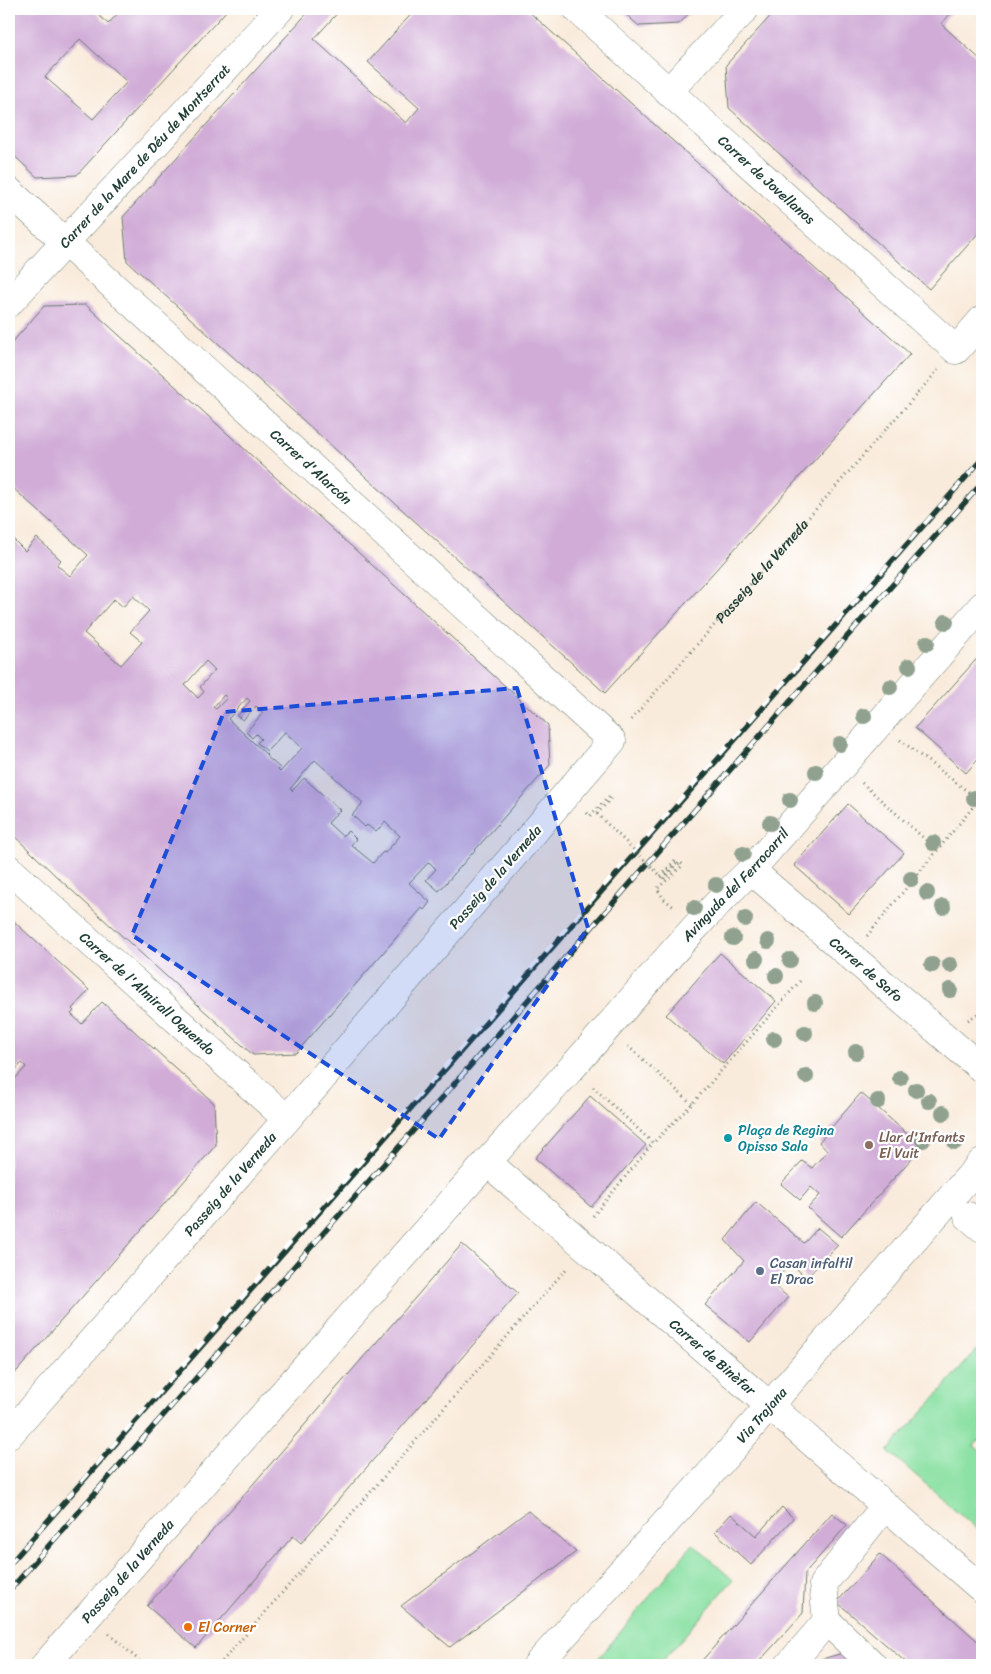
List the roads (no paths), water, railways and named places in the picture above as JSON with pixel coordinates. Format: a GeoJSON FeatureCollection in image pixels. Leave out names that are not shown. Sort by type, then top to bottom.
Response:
{"type":"FeatureCollection","features":[{"type":"Feature","properties":{"kind":"street","name":"Carrer de la Mare de Déu de Montserrat"},"geometry":{"type":"LineString","coordinates":[[9,303],[280,9]]}},
{"type":"Feature","properties":{"kind":"street","name":"Carrer de Jovellanos"},"geometry":{"type":"LineString","coordinates":[[577,9],[956,350],[982,320]]}},
{"type":"Feature","properties":{"kind":"street"},"geometry":{"type":"LineString","coordinates":[[668,92],[745,9]]}},
{"type":"Feature","properties":{"kind":"street","name":"Carrer d'Alarcón"},"geometry":{"type":"LineString","coordinates":[[9,191],[612,741]]}},
{"type":"Feature","properties":{"kind":"street","name":"Avinguda del Ferrocarril"},"geometry":{"type":"LineString","coordinates":[[487,1162],[718,901],[751,870],[982,606]]}},
{"type":"Feature","properties":{"kind":"street","name":"Passeig de la Verneda"},"geometry":{"type":"LineString","coordinates":[[9,1435],[287,1119],[612,741]]}},
{"type":"Feature","properties":{"kind":"street","name":"Carrer de l'Almirall Oquendo"},"geometry":{"type":"LineString","coordinates":[[9,869],[287,1119]]}},
{"type":"Feature","properties":{"kind":"street","name":"Carrer de Safo"},"geometry":{"type":"LineString","coordinates":[[751,870],[982,1069]]}},
{"type":"Feature","properties":{"kind":"street","name":"Passeig de la Verneda"},"geometry":{"type":"LineString","coordinates":[[45,1665],[487,1162]]}},
{"type":"Feature","properties":{"kind":"street","name":"Carrer de Binèfar"},"geometry":{"type":"LineString","coordinates":[[487,1162],[982,1590]]}},
{"type":"Feature","properties":{"kind":"street","name":"Via Trajana"},"geometry":{"type":"LineString","coordinates":[[537,1665],[769,1407],[982,1162]]}},
{"type":"Feature","properties":{"kind":"street"},"geometry":{"type":"LineString","coordinates":[[873,1665],[827,1622],[823,1584],[885,1506]]}},
{"type":"Feature","properties":{"kind":"street"},"geometry":{"type":"LineString","coordinates":[[789,1665],[827,1622]]}},
{"type":"Feature","properties":{"kind":"railway"},"geometry":{"type":"LineString","coordinates":[[9,1565],[494,1010],[982,459]]}},
{"type":"Feature","properties":{"kind":"railway"},"geometry":{"type":"LineString","coordinates":[[9,1591],[982,483]]}},
{"type":"Feature","properties":{"kind":"place","name":"Plaça de Regina Opisso Sala"},"geometry":{"type":"Point","coordinates":[728,1138]}},
{"type":"Feature","properties":{"kind":"place","name":"Llar d'Infants El Vuit"},"geometry":{"type":"Point","coordinates":[869,1145]}},
{"type":"Feature","properties":{"kind":"place","name":"Casan infaltil El Drac"},"geometry":{"type":"Point","coordinates":[760,1271]}},
{"type":"Feature","properties":{"kind":"place","name":"El Corner"},"geometry":{"type":"Point","coordinates":[188,1627]}}]}
